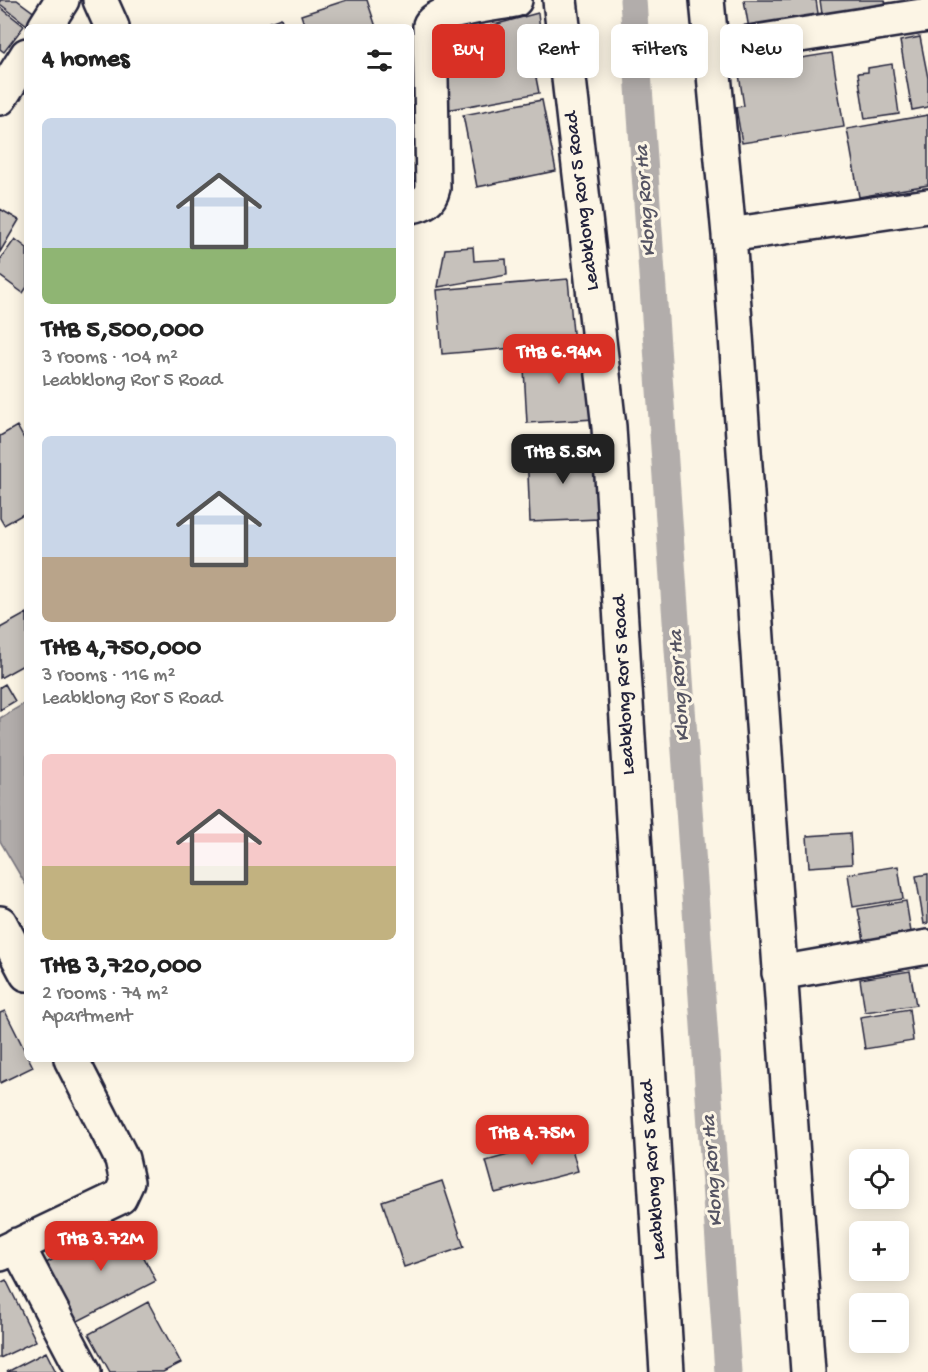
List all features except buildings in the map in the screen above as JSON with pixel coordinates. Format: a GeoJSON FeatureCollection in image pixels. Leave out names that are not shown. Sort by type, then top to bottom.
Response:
{"type":"FeatureCollection","features":[{"type":"Feature","properties":{"kind":"street"},"geometry":{"type":"LineString","coordinates":[[47,24],[62,0]]}},
{"type":"Feature","properties":{"kind":"street"},"geometry":{"type":"LineString","coordinates":[[100,0],[111,24]]}},
{"type":"Feature","properties":{"kind":"street"},"geometry":{"type":"LineString","coordinates":[[414,206],[422,205],[427,201],[433,188],[430,25],[433,20],[446,14],[515,0]]}},
{"type":"Feature","properties":{"kind":"street","name":"Leabklong Ror 5 Road"},"geometry":{"type":"LineString","coordinates":[[560,0],[609,427],[667,1372]]}},
{"type":"Feature","properties":{"kind":"street"},"geometry":{"type":"LineString","coordinates":[[707,0],[729,235],[808,1372]]}},
{"type":"Feature","properties":{"kind":"street"},"geometry":{"type":"LineString","coordinates":[[711,49],[928,15]]}},
{"type":"Feature","properties":{"kind":"street"},"geometry":{"type":"LineString","coordinates":[[0,98],[24,60]]}},
{"type":"Feature","properties":{"kind":"street"},"geometry":{"type":"LineString","coordinates":[[729,235],[928,206]]}},
{"type":"Feature","properties":{"kind":"street"},"geometry":{"type":"LineString","coordinates":[[0,922],[24,968]]}},
{"type":"Feature","properties":{"kind":"street"},"geometry":{"type":"LineString","coordinates":[[779,973],[928,947]]}},
{"type":"Feature","properties":{"kind":"street"},"geometry":{"type":"LineString","coordinates":[[73,1062],[122,1159],[127,1182],[120,1197],[9,1250],[84,1372]]}},
{"type":"Feature","properties":{"kind":"shaded area"},"geometry":{"type":"Polygon","coordinates":[[[24,704],[24,882],[0,841],[0,718],[24,704]]]}},
{"type":"Feature","properties":{"kind":"waterway","name":"Klong Ror Ha"},"geometry":{"type":"LineString","coordinates":[[633,0],[728,1372]]}}]}
